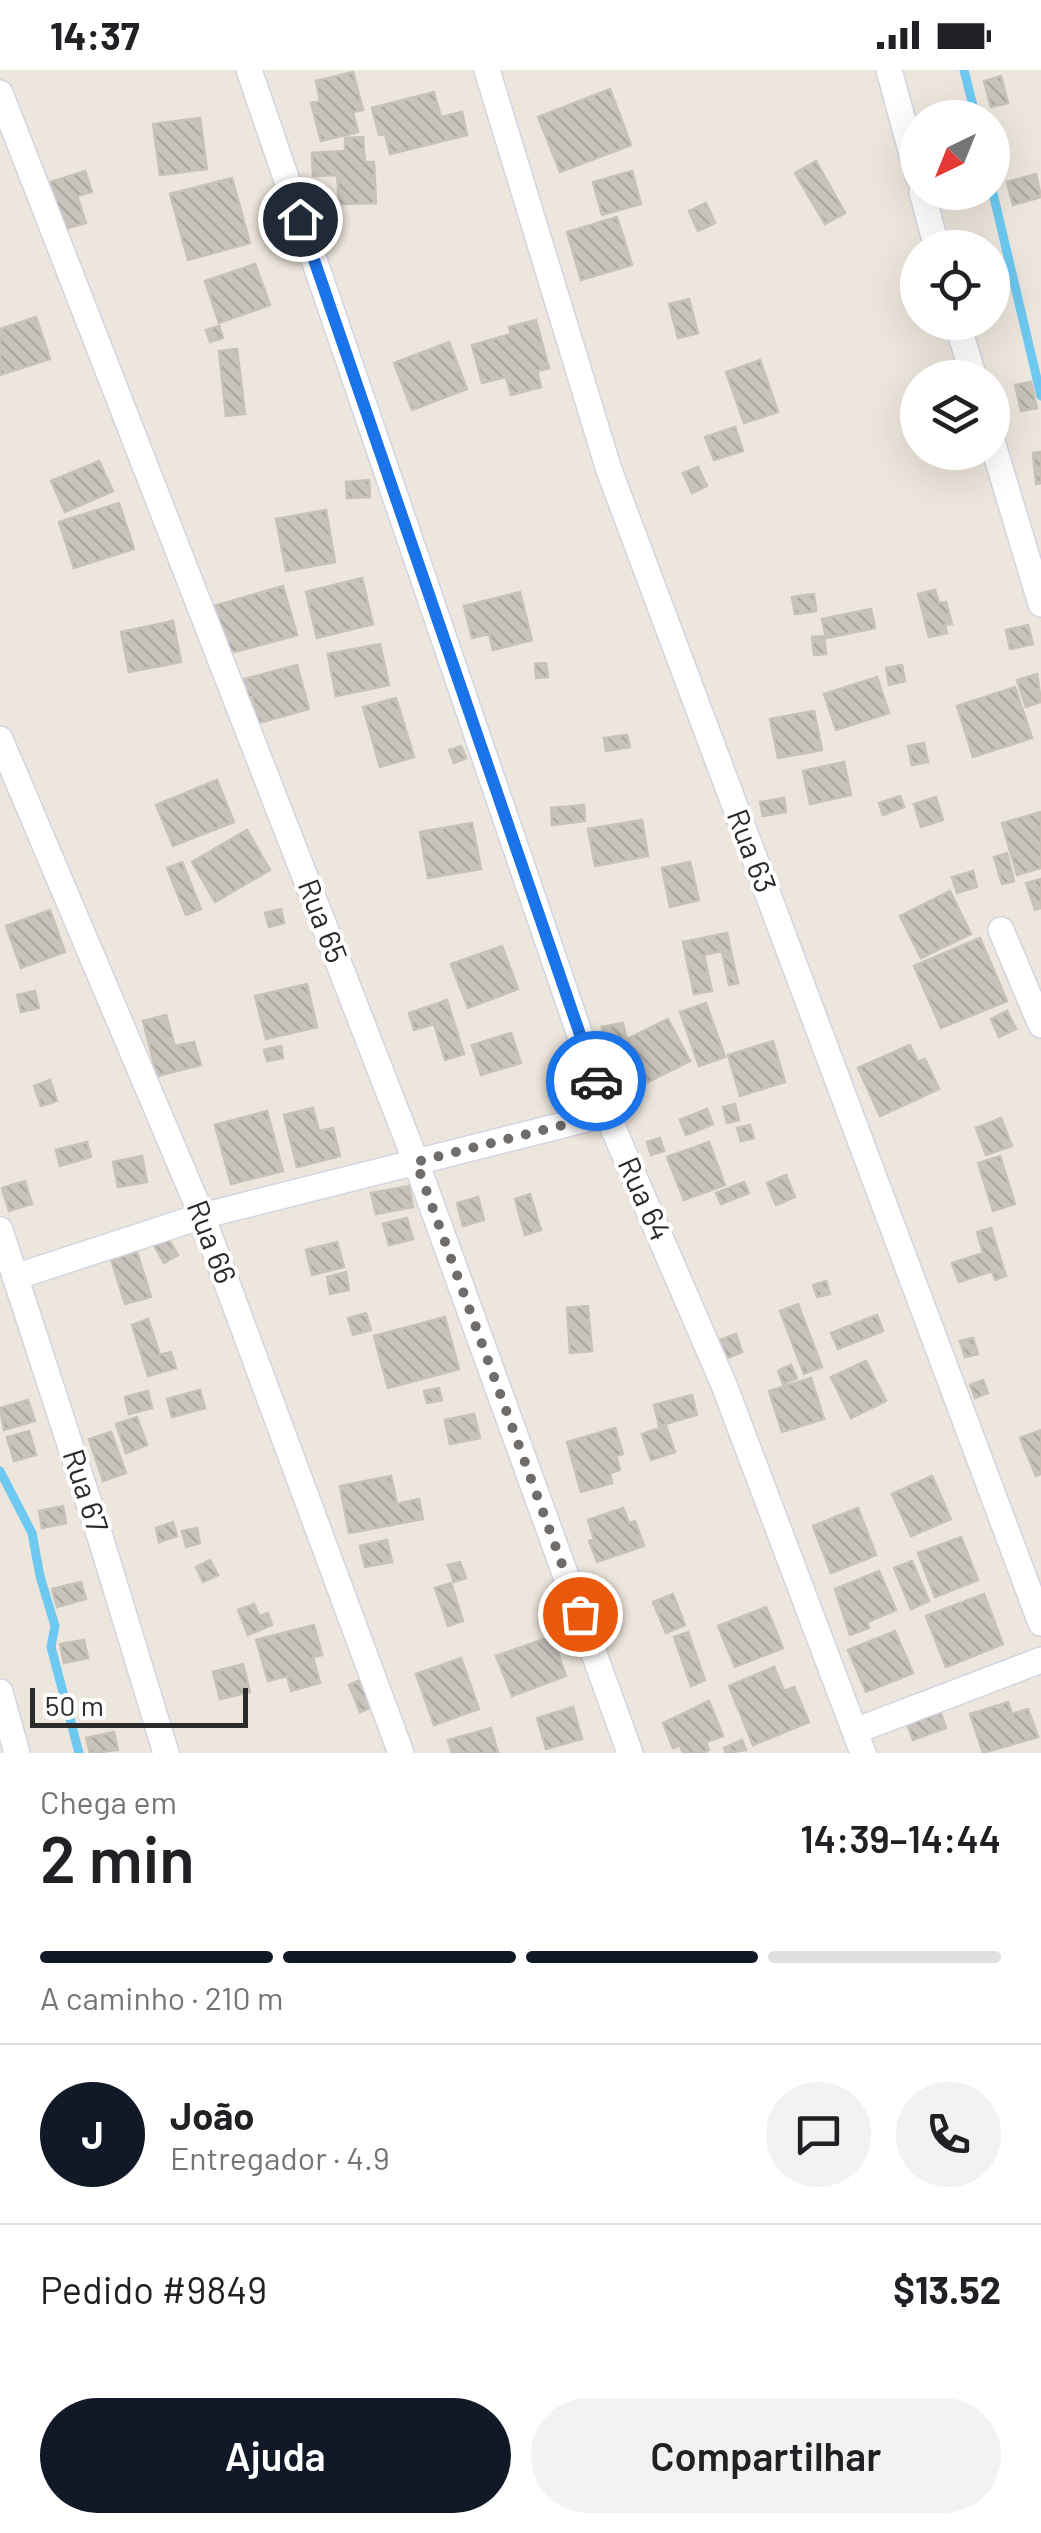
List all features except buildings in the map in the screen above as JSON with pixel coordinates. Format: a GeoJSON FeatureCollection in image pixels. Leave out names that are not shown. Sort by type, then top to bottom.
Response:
{"type":"FeatureCollection","features":[{"type":"Feature","properties":{"kind":"street","name":"Rua 64"},"geometry":{"type":"LineString","coordinates":[[250,70],[607,1114],[724,1385],[859,1742]]}},
{"type":"Feature","properties":{"kind":"street","name":"Rua 63"},"geometry":{"type":"LineString","coordinates":[[486,70],[609,470],[1041,1624]]}},
{"type":"Feature","properties":{"kind":"street"},"geometry":{"type":"LineString","coordinates":[[889,70],[900,110]]}},
{"type":"Feature","properties":{"kind":"street","name":"Rua 65"},"geometry":{"type":"LineString","coordinates":[[0,93],[416,1162],[630,1753]]}},
{"type":"Feature","properties":{"kind":"street"},"geometry":{"type":"LineString","coordinates":[[1001,470],[1041,604]]}},
{"type":"Feature","properties":{"kind":"street","name":"Rua 66"},"geometry":{"type":"LineString","coordinates":[[0,739],[202,1216],[400,1753]]}},
{"type":"Feature","properties":{"kind":"street"},"geometry":{"type":"LineString","coordinates":[[1001,930],[1041,1026]]}},
{"type":"Feature","properties":{"kind":"street"},"geometry":{"type":"LineString","coordinates":[[15,1277],[202,1216],[607,1114]]}},
{"type":"Feature","properties":{"kind":"street","name":"Rua 67"},"geometry":{"type":"LineString","coordinates":[[0,1230],[166,1753]]}},
{"type":"Feature","properties":{"kind":"street"},"geometry":{"type":"LineString","coordinates":[[859,1742],[1041,1660]]}},
{"type":"Feature","properties":{"kind":"street"},"geometry":{"type":"LineString","coordinates":[[0,1692],[17,1753]]}},
{"type":"Feature","properties":{"kind":"waterway"},"geometry":{"type":"LineString","coordinates":[[964,70],[972,100]]}},
{"type":"Feature","properties":{"kind":"waterway"},"geometry":{"type":"LineString","coordinates":[[997,210],[1041,396]]}},
{"type":"Feature","properties":{"kind":"waterway"},"geometry":{"type":"LineString","coordinates":[[0,1471],[32,1533],[55,1626],[51,1647],[79,1753]]}},
{"type":"Feature","properties":{"kind":"way so far"},"geometry":{"type":"LineString","coordinates":[[580,1614],[416,1162],[607,1114],[596,1081]]}},
{"type":"Feature","properties":{"kind":"route"},"geometry":{"type":"LineString","coordinates":[[300,219],[596,1081]]}}]}
